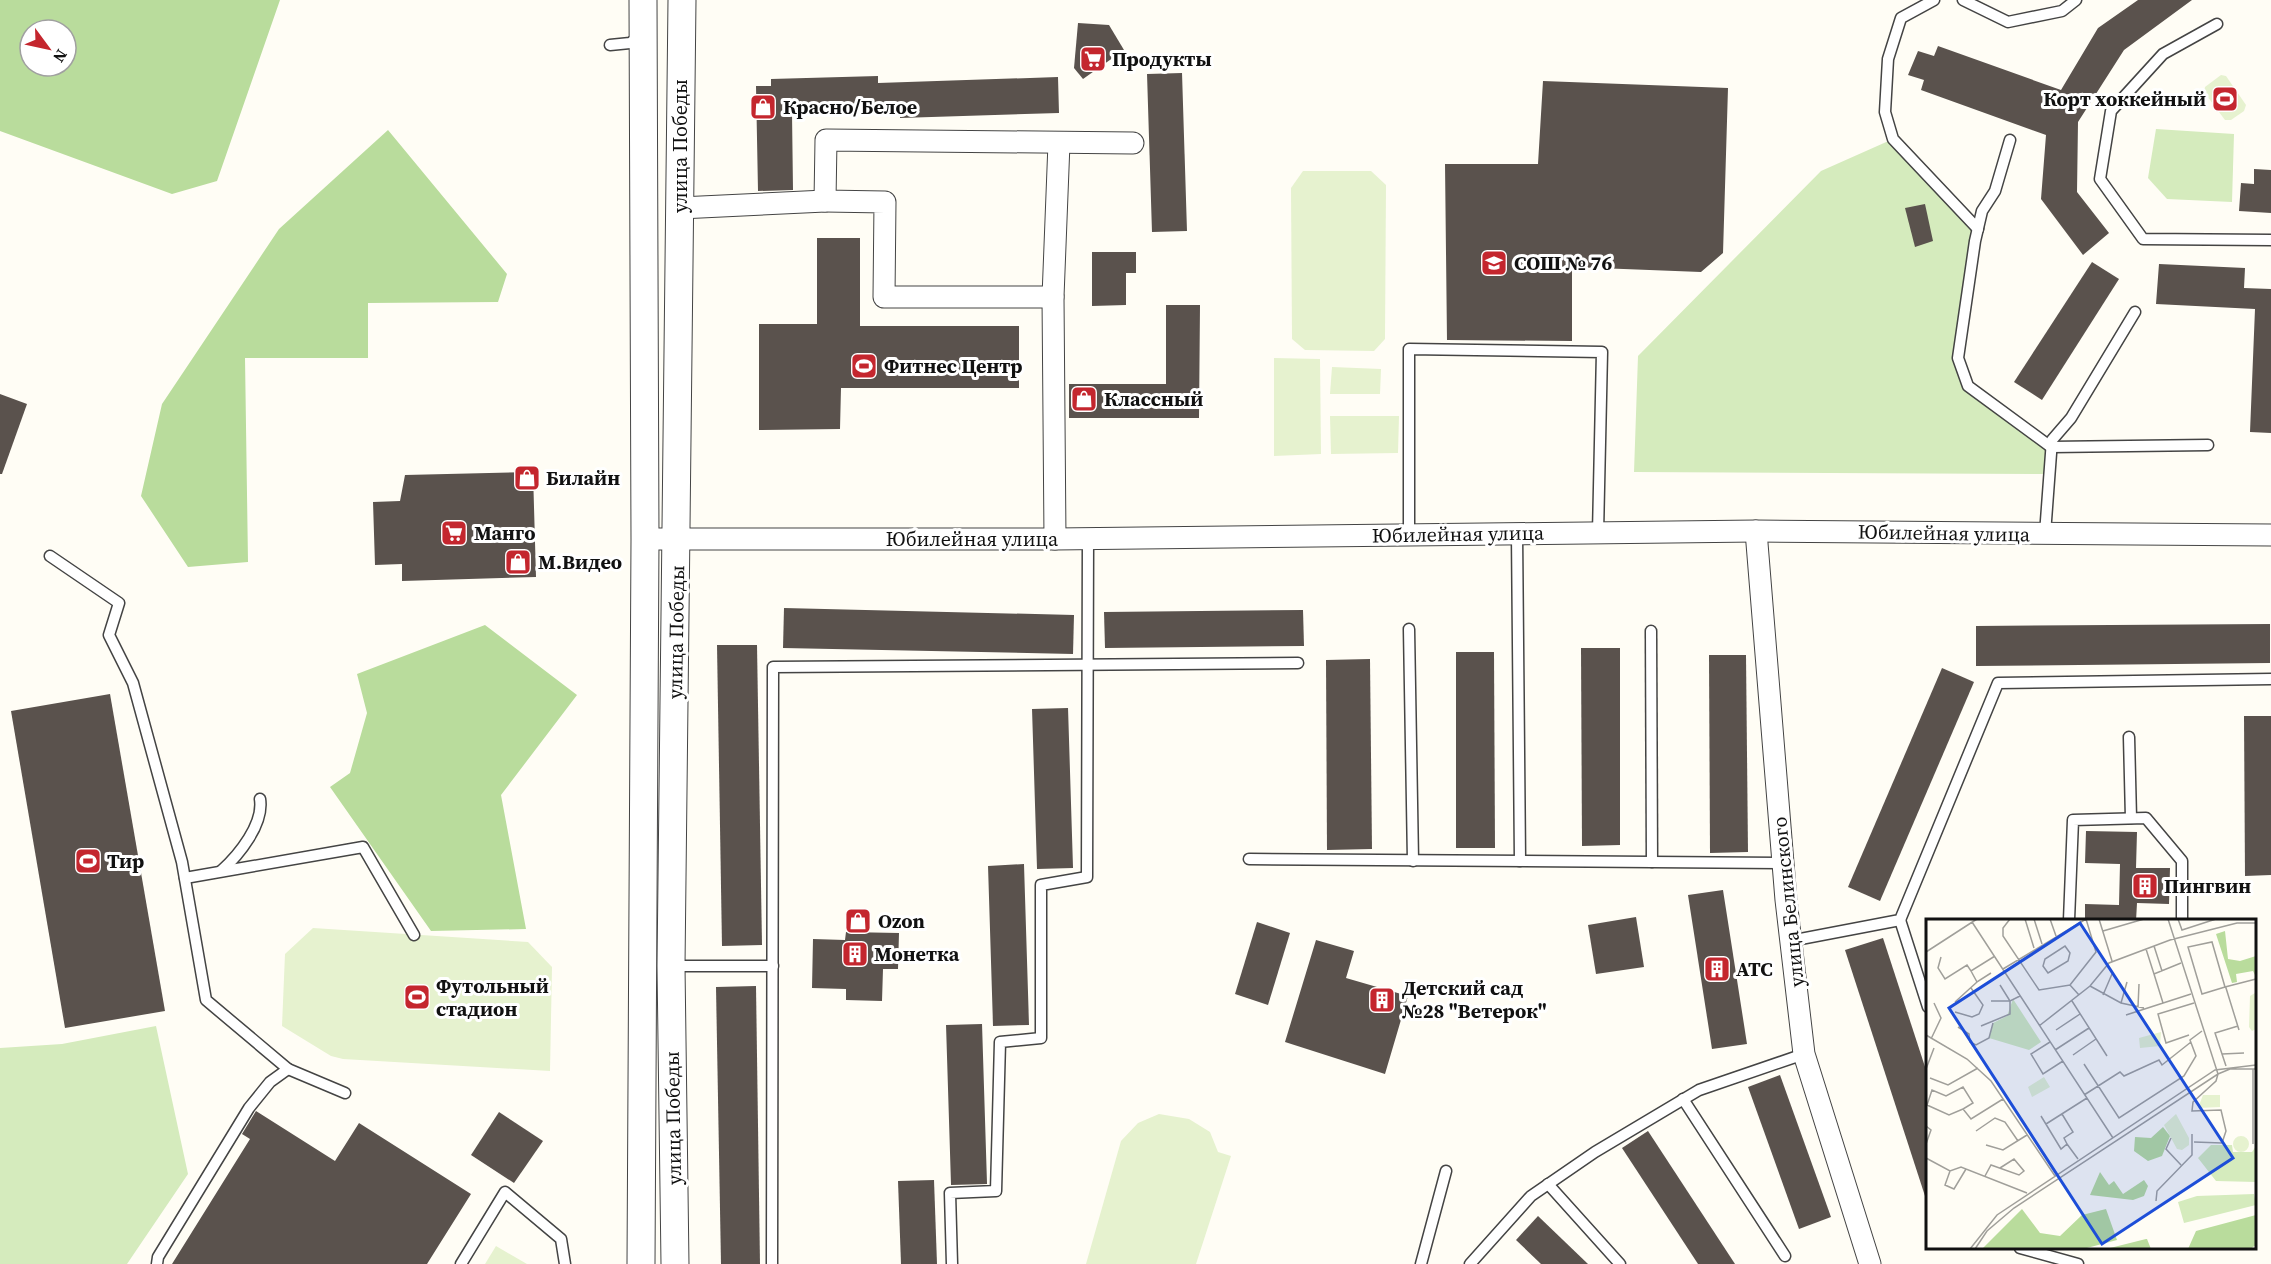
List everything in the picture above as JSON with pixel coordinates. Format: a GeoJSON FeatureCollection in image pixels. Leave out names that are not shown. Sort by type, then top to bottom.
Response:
{"type":"FeatureCollection","features":[{"type":"Feature","properties":{"kind":"street","name":"улица Победы"},"geometry":{"type":"LineString","coordinates":[[641,1264],[645,539],[643,0]]}},
{"type":"Feature","properties":{"kind":"street","name":"улица Победы"},"geometry":{"type":"LineString","coordinates":[[675,1264],[671,966],[682,0]]}},
{"type":"Feature","properties":{"kind":"street"},"geometry":{"type":"LineString","coordinates":[[825,201],[826,140],[1133,143]]}},
{"type":"Feature","properties":{"kind":"street"},"geometry":{"type":"LineString","coordinates":[[1055,539],[1053,297],[1059,143]]}},
{"type":"Feature","properties":{"kind":"street"},"geometry":{"type":"LineString","coordinates":[[680,208],[825,201],[885,202],[884,297],[1053,297]]}},
{"type":"Feature","properties":{"kind":"street","name":"Юбилейная улица"},"geometry":{"type":"LineString","coordinates":[[645,539],[1055,539],[1088,536],[1756,531],[2271,535]]}},
{"type":"Feature","properties":{"kind":"street","name":"улица Белинского"},"geometry":{"type":"LineString","coordinates":[[1756,531],[1790,941],[1804,1054],[1870,1264]]}},
{"type":"Feature","properties":{"kind":"lane"},"geometry":{"type":"LineString","coordinates":[[1934,0],[1901,18],[1888,59],[1885,112],[1893,139],[1978,229]]}},
{"type":"Feature","properties":{"kind":"lane"},"geometry":{"type":"LineString","coordinates":[[1964,0],[2008,22],[2062,11],[2076,0]]}},
{"type":"Feature","properties":{"kind":"lane"},"geometry":{"type":"LineString","coordinates":[[2217,24],[2163,54],[2111,111],[2100,179],[2144,239],[2271,240]]}},
{"type":"Feature","properties":{"kind":"lane"},"geometry":{"type":"LineString","coordinates":[[610,45],[630,43],[643,35]]}},
{"type":"Feature","properties":{"kind":"lane"},"geometry":{"type":"LineString","coordinates":[[2010,140],[1995,191],[1982,211],[1978,229],[1958,358],[1968,386],[2051,447],[2208,445]]}},
{"type":"Feature","properties":{"kind":"lane"},"geometry":{"type":"LineString","coordinates":[[2045,534],[2052,440],[2071,418],[2135,312]]}},
{"type":"Feature","properties":{"kind":"lane"},"geometry":{"type":"LineString","coordinates":[[1409,535],[1409,349],[1602,351],[1598,532]]}},
{"type":"Feature","properties":{"kind":"lane"},"geometry":{"type":"LineString","coordinates":[[1516,534],[1520,861]]}},
{"type":"Feature","properties":{"kind":"lane"},"geometry":{"type":"LineString","coordinates":[[952,1264],[950,1193],[996,1191],[1000,1042],[1041,1038],[1041,885],[1087,877],[1088,536]]}},
{"type":"Feature","properties":{"kind":"lane"},"geometry":{"type":"LineString","coordinates":[[50,556],[119,603],[109,635],[133,683],[185,878],[206,1000],[288,1069],[345,1093]]}},
{"type":"Feature","properties":{"kind":"lane"},"geometry":{"type":"LineString","coordinates":[[1409,629],[1413,861]]}},
{"type":"Feature","properties":{"kind":"lane"},"geometry":{"type":"LineString","coordinates":[[1651,631],[1652,862]]}},
{"type":"Feature","properties":{"kind":"lane"},"geometry":{"type":"LineString","coordinates":[[772,1264],[773,667],[1298,663]]}},
{"type":"Feature","properties":{"kind":"lane"},"geometry":{"type":"LineString","coordinates":[[1926,1001],[1900,920],[1998,683],[2271,679]]}},
{"type":"Feature","properties":{"kind":"lane"},"geometry":{"type":"LineString","coordinates":[[2129,737],[2131,819]]}},
{"type":"Feature","properties":{"kind":"lane"},"geometry":{"type":"LineString","coordinates":[[221,872],[255,827],[262,810],[260,799]]}},
{"type":"Feature","properties":{"kind":"lane"},"geometry":{"type":"LineString","coordinates":[[2069,919],[2073,820],[2146,818],[2182,861],[2182,919]]}},
{"type":"Feature","properties":{"kind":"lane"},"geometry":{"type":"LineString","coordinates":[[185,878],[363,847],[414,935]]}},
{"type":"Feature","properties":{"kind":"lane"},"geometry":{"type":"LineString","coordinates":[[1249,860],[1783,863]]}},
{"type":"Feature","properties":{"kind":"lane"},"geometry":{"type":"LineString","coordinates":[[1790,941],[1900,920]]}},
{"type":"Feature","properties":{"kind":"lane"},"geometry":{"type":"LineString","coordinates":[[671,966],[773,966]]}},
{"type":"Feature","properties":{"kind":"lane"},"geometry":{"type":"LineString","coordinates":[[1470,1264],[1531,1196],[1594,1152],[1699,1090],[1804,1054]]}},
{"type":"Feature","properties":{"kind":"lane"},"geometry":{"type":"LineString","coordinates":[[157,1264],[158,1257],[249,1108],[270,1082],[288,1069]]}},
{"type":"Feature","properties":{"kind":"lane"},"geometry":{"type":"LineString","coordinates":[[1683,1099],[1785,1256]]}},
{"type":"Feature","properties":{"kind":"lane"},"geometry":{"type":"LineString","coordinates":[[1420,1264],[1446,1172]]}},
{"type":"Feature","properties":{"kind":"lane"},"geometry":{"type":"LineString","coordinates":[[1548,1184],[1620,1264]]}},
{"type":"Feature","properties":{"kind":"lane"},"geometry":{"type":"LineString","coordinates":[[461,1264],[505,1192],[561,1239],[565,1264]]}},
{"type":"Feature","properties":{"kind":"lane"},"geometry":{"type":"LineString","coordinates":[[2024,1249],[2078,1264]]}},
{"type":"Feature","properties":{"kind":"green space"},"geometry":{"type":"Polygon","coordinates":[[[0,0],[280,0],[217,181],[172,194],[0,131],[0,0]]]}},
{"type":"Feature","properties":{"kind":"green space","name":"Корт хоккейный"},"geometry":{"type":"Polygon","coordinates":[[[2221,75],[2226,76],[2246,105],[2244,111],[2231,120],[2225,120],[2204,92],[2205,87],[2221,75]]]}},
{"type":"Feature","properties":{"kind":"green space"},"geometry":{"type":"Polygon","coordinates":[[[2156,129],[2234,134],[2232,202],[2167,199],[2148,178],[2156,129]]]}},
{"type":"Feature","properties":{"kind":"green space"},"geometry":{"type":"Polygon","coordinates":[[[388,130],[507,274],[498,302],[368,303],[368,358],[245,358],[248,562],[188,567],[141,496],[162,404],[279,229],[388,130]]]}},
{"type":"Feature","properties":{"kind":"green space"},"geometry":{"type":"Polygon","coordinates":[[[1893,139],[1978,229],[1958,358],[1968,386],[2051,447],[2049,474],[1634,472],[1638,356],[1821,171],[1893,139]]]}},
{"type":"Feature","properties":{"kind":"green space"},"geometry":{"type":"Polygon","coordinates":[[[1303,171],[1371,171],[1386,185],[1385,339],[1374,351],[1305,350],[1292,339],[1291,188],[1303,171]]]}},
{"type":"Feature","properties":{"kind":"green space"},"geometry":{"type":"Polygon","coordinates":[[[1274,358],[1320,359],[1321,454],[1274,456],[1274,358]]]}},
{"type":"Feature","properties":{"kind":"green space"},"geometry":{"type":"Polygon","coordinates":[[[1332,367],[1381,369],[1380,394],[1330,394],[1332,367]]]}},
{"type":"Feature","properties":{"kind":"green space"},"geometry":{"type":"Polygon","coordinates":[[[1330,416],[1399,416],[1398,453],[1331,454],[1330,416]]]}},
{"type":"Feature","properties":{"kind":"green space"},"geometry":{"type":"Polygon","coordinates":[[[485,625],[577,695],[501,795],[526,929],[431,931],[330,787],[350,773],[367,713],[357,674],[485,625]]]}},
{"type":"Feature","properties":{"kind":"green space","name":"Футольный стадион"},"geometry":{"type":"Polygon","coordinates":[[[313,928],[528,942],[552,967],[550,1071],[343,1059],[331,1056],[282,1026],[285,954],[313,928]]]}},
{"type":"Feature","properties":{"kind":"green space"},"geometry":{"type":"Polygon","coordinates":[[[156,1026],[188,1174],[127,1264],[0,1264],[0,1048],[62,1044],[156,1026]]]}},
{"type":"Feature","properties":{"kind":"green space"},"geometry":{"type":"Polygon","coordinates":[[[1159,1114],[1189,1119],[1210,1132],[1218,1152],[1231,1156],[1196,1264],[1086,1264],[1121,1141],[1138,1123],[1159,1114]]]}},
{"type":"Feature","properties":{"kind":"green space"},"geometry":{"type":"Polygon","coordinates":[[[496,1246],[527,1264],[485,1264],[496,1246]]]}},
{"type":"Feature","properties":{"kind":"building"},"geometry":{"type":"Polygon","coordinates":[[[2138,0],[2192,0],[2124,50],[2078,122],[2077,192],[2109,233],[2083,255],[2041,199],[2046,135],[1921,90],[1924,80],[1908,75],[1918,51],[1934,56],[1938,46],[2061,90],[2098,28],[2138,0]]]}},
{"type":"Feature","properties":{"kind":"building","name":"Продукты"},"geometry":{"type":"Polygon","coordinates":[[[1078,23],[1109,25],[1124,50],[1083,79],[1074,68],[1078,23]]]}},
{"type":"Feature","properties":{"kind":"building"},"geometry":{"type":"Polygon","coordinates":[[[1182,73],[1187,231],[1152,232],[1147,74],[1182,73]]]}},
{"type":"Feature","properties":{"kind":"building"},"geometry":{"type":"Polygon","coordinates":[[[878,76],[878,83],[1058,77],[1059,113],[900,118],[900,111],[792,113],[793,190],[758,191],[756,86],[771,86],[771,79],[878,76]]]}},
{"type":"Feature","properties":{"kind":"building"},"geometry":{"type":"Polygon","coordinates":[[[1543,81],[1728,88],[1723,253],[1701,272],[1572,267],[1572,341],[1447,340],[1445,164],[1538,164],[1543,81]]]}},
{"type":"Feature","properties":{"kind":"building"},"geometry":{"type":"Polygon","coordinates":[[[2254,169],[2271,170],[2271,213],[2239,211],[2241,183],[2254,184],[2254,169]]]}},
{"type":"Feature","properties":{"kind":"building"},"geometry":{"type":"Polygon","coordinates":[[[1925,204],[1933,241],[1915,247],[1905,208],[1925,204]]]}},
{"type":"Feature","properties":{"kind":"building"},"geometry":{"type":"Polygon","coordinates":[[[817,238],[860,238],[860,326],[1019,326],[1019,388],[841,388],[840,429],[759,430],[759,324],[817,324],[817,238]]]}},
{"type":"Feature","properties":{"kind":"building"},"geometry":{"type":"Polygon","coordinates":[[[1092,252],[1136,252],[1136,273],[1126,273],[1126,305],[1092,306],[1092,252]]]}},
{"type":"Feature","properties":{"kind":"building"},"geometry":{"type":"Polygon","coordinates":[[[2092,262],[2119,279],[2042,400],[2014,382],[2092,262]]]}},
{"type":"Feature","properties":{"kind":"building"},"geometry":{"type":"Polygon","coordinates":[[[2159,264],[2245,268],[2244,288],[2271,289],[2271,433],[2250,432],[2255,309],[2156,304],[2159,264]]]}},
{"type":"Feature","properties":{"kind":"building"},"geometry":{"type":"Polygon","coordinates":[[[1166,305],[1200,305],[1199,418],[1069,418],[1069,384],[1166,384],[1166,305]]]}},
{"type":"Feature","properties":{"kind":"building"},"geometry":{"type":"Polygon","coordinates":[[[0,394],[27,404],[2,474],[0,474],[0,394]]]}},
{"type":"Feature","properties":{"kind":"building","name":"Манго"},"geometry":{"type":"Polygon","coordinates":[[[533,472],[536,577],[402,581],[402,564],[375,565],[373,502],[400,501],[405,475],[533,472]]]}},
{"type":"Feature","properties":{"kind":"building"},"geometry":{"type":"Polygon","coordinates":[[[784,608],[1074,615],[1073,654],[783,648],[784,608]]]}},
{"type":"Feature","properties":{"kind":"building"},"geometry":{"type":"Polygon","coordinates":[[[1303,610],[1304,646],[1105,648],[1104,612],[1303,610]]]}},
{"type":"Feature","properties":{"kind":"building"},"geometry":{"type":"Polygon","coordinates":[[[2270,624],[2270,663],[1976,666],[1976,626],[2270,624]]]}},
{"type":"Feature","properties":{"kind":"building"},"geometry":{"type":"Polygon","coordinates":[[[717,645],[757,645],[762,945],[722,946],[717,645]]]}},
{"type":"Feature","properties":{"kind":"building"},"geometry":{"type":"Polygon","coordinates":[[[1581,648],[1620,648],[1620,845],[1582,846],[1581,648]]]}},
{"type":"Feature","properties":{"kind":"building"},"geometry":{"type":"Polygon","coordinates":[[[1456,652],[1494,652],[1495,848],[1456,848],[1456,652]]]}},
{"type":"Feature","properties":{"kind":"building"},"geometry":{"type":"Polygon","coordinates":[[[1709,655],[1746,655],[1748,852],[1710,853],[1709,655]]]}},
{"type":"Feature","properties":{"kind":"building"},"geometry":{"type":"Polygon","coordinates":[[[1370,659],[1372,849],[1327,850],[1326,660],[1370,659]]]}},
{"type":"Feature","properties":{"kind":"building"},"geometry":{"type":"Polygon","coordinates":[[[1942,668],[1974,682],[1880,901],[1848,887],[1942,668]]]}},
{"type":"Feature","properties":{"kind":"building","name":"Тир"},"geometry":{"type":"Polygon","coordinates":[[[110,694],[165,1011],[65,1028],[11,711],[110,694]]]}},
{"type":"Feature","properties":{"kind":"building"},"geometry":{"type":"Polygon","coordinates":[[[1068,708],[1073,868],[1037,869],[1032,709],[1068,708]]]}},
{"type":"Feature","properties":{"kind":"building"},"geometry":{"type":"Polygon","coordinates":[[[2244,716],[2271,716],[2271,875],[2245,876],[2244,716]]]}},
{"type":"Feature","properties":{"kind":"building","name":"Пингвин"},"geometry":{"type":"Polygon","coordinates":[[[2086,831],[2137,832],[2136,868],[2170,868],[2169,904],[2137,903],[2136,919],[2085,919],[2085,904],[2119,905],[2120,864],[2085,863],[2086,831]]]}},
{"type":"Feature","properties":{"kind":"building"},"geometry":{"type":"Polygon","coordinates":[[[1024,864],[1029,1025],[993,1026],[988,866],[1024,864]]]}},
{"type":"Feature","properties":{"kind":"building","name":"АТС"},"geometry":{"type":"Polygon","coordinates":[[[1723,890],[1747,1044],[1712,1049],[1688,895],[1723,890]]]}},
{"type":"Feature","properties":{"kind":"building"},"geometry":{"type":"Polygon","coordinates":[[[1636,917],[1644,967],[1596,974],[1588,925],[1636,917]]]}},
{"type":"Feature","properties":{"kind":"building"},"geometry":{"type":"Polygon","coordinates":[[[1257,922],[1290,933],[1268,1005],[1235,994],[1257,922]]]}},
{"type":"Feature","properties":{"kind":"building","name":"Монетка"},"geometry":{"type":"Polygon","coordinates":[[[846,932],[899,933],[898,969],[883,969],[882,1001],[846,1000],[846,989],[812,988],[813,939],[845,940],[846,932]]]}},
{"type":"Feature","properties":{"kind":"building"},"geometry":{"type":"Polygon","coordinates":[[[1883,938],[1926,1070],[1925,1196],[1845,950],[1883,938]]]}},
{"type":"Feature","properties":{"kind":"building","name":"Детский сад №28 \"Ветерок\""},"geometry":{"type":"Polygon","coordinates":[[[1316,940],[1354,951],[1346,978],[1408,996],[1385,1074],[1285,1042],[1316,940]]]}},
{"type":"Feature","properties":{"kind":"building"},"geometry":{"type":"Polygon","coordinates":[[[756,986],[760,1264],[721,1264],[716,987],[756,986]]]}},
{"type":"Feature","properties":{"kind":"building"},"geometry":{"type":"Polygon","coordinates":[[[982,1024],[987,1184],[951,1185],[946,1025],[982,1024]]]}},
{"type":"Feature","properties":{"kind":"building"},"geometry":{"type":"Polygon","coordinates":[[[1780,1075],[1831,1217],[1799,1229],[1748,1087],[1780,1075]]]}},
{"type":"Feature","properties":{"kind":"building"},"geometry":{"type":"Polygon","coordinates":[[[256,1111],[335,1161],[359,1123],[471,1194],[427,1264],[172,1264],[250,1139],[242,1134],[256,1111]]]}},
{"type":"Feature","properties":{"kind":"building"},"geometry":{"type":"Polygon","coordinates":[[[499,1112],[543,1141],[514,1183],[471,1155],[499,1112]]]}},
{"type":"Feature","properties":{"kind":"building"},"geometry":{"type":"Polygon","coordinates":[[[1648,1131],[1735,1264],[1698,1264],[1622,1148],[1648,1131]]]}},
{"type":"Feature","properties":{"kind":"building"},"geometry":{"type":"Polygon","coordinates":[[[934,1180],[937,1264],[901,1264],[898,1181],[934,1180]]]}},
{"type":"Feature","properties":{"kind":"building"},"geometry":{"type":"Polygon","coordinates":[[[1538,1216],[1588,1264],[1541,1264],[1516,1240],[1538,1216]]]}},
{"type":"Feature","properties":{"kind":"place","name":"Продукты"},"geometry":{"type":"Point","coordinates":[1093,59]}},
{"type":"Feature","properties":{"kind":"place","name":"Корт хоккейный"},"geometry":{"type":"Point","coordinates":[2225,99]}},
{"type":"Feature","properties":{"kind":"place","name":"Красно/Белое"},"geometry":{"type":"Point","coordinates":[763,107]}},
{"type":"Feature","properties":{"kind":"place","name":"СОШ № 76"},"geometry":{"type":"Point","coordinates":[1494,263]}},
{"type":"Feature","properties":{"kind":"place","name":"Фитнес Центр"},"geometry":{"type":"Point","coordinates":[864,366]}},
{"type":"Feature","properties":{"kind":"place","name":"Классный"},"geometry":{"type":"Point","coordinates":[1084,399]}},
{"type":"Feature","properties":{"kind":"place","name":"Билайн"},"geometry":{"type":"Point","coordinates":[527,478]}},
{"type":"Feature","properties":{"kind":"place","name":"Манго"},"geometry":{"type":"Point","coordinates":[454,533]}},
{"type":"Feature","properties":{"kind":"place","name":"М.Видео"},"geometry":{"type":"Point","coordinates":[518,562]}},
{"type":"Feature","properties":{"kind":"place","name":"Тир"},"geometry":{"type":"Point","coordinates":[88,861]}},
{"type":"Feature","properties":{"kind":"place","name":"Пингвин"},"geometry":{"type":"Point","coordinates":[2145,886]}},
{"type":"Feature","properties":{"kind":"place","name":"Ozon"},"geometry":{"type":"Point","coordinates":[858,921]}},
{"type":"Feature","properties":{"kind":"place","name":"Монетка"},"geometry":{"type":"Point","coordinates":[855,954]}},
{"type":"Feature","properties":{"kind":"place","name":"АТС"},"geometry":{"type":"Point","coordinates":[1717,969]}},
{"type":"Feature","properties":{"kind":"place","name":"Футольный стадион"},"geometry":{"type":"Point","coordinates":[417,997]}},
{"type":"Feature","properties":{"kind":"place","name":"Детский сад №28 \"Ветерок\""},"geometry":{"type":"Point","coordinates":[1382,1000]}}]}
